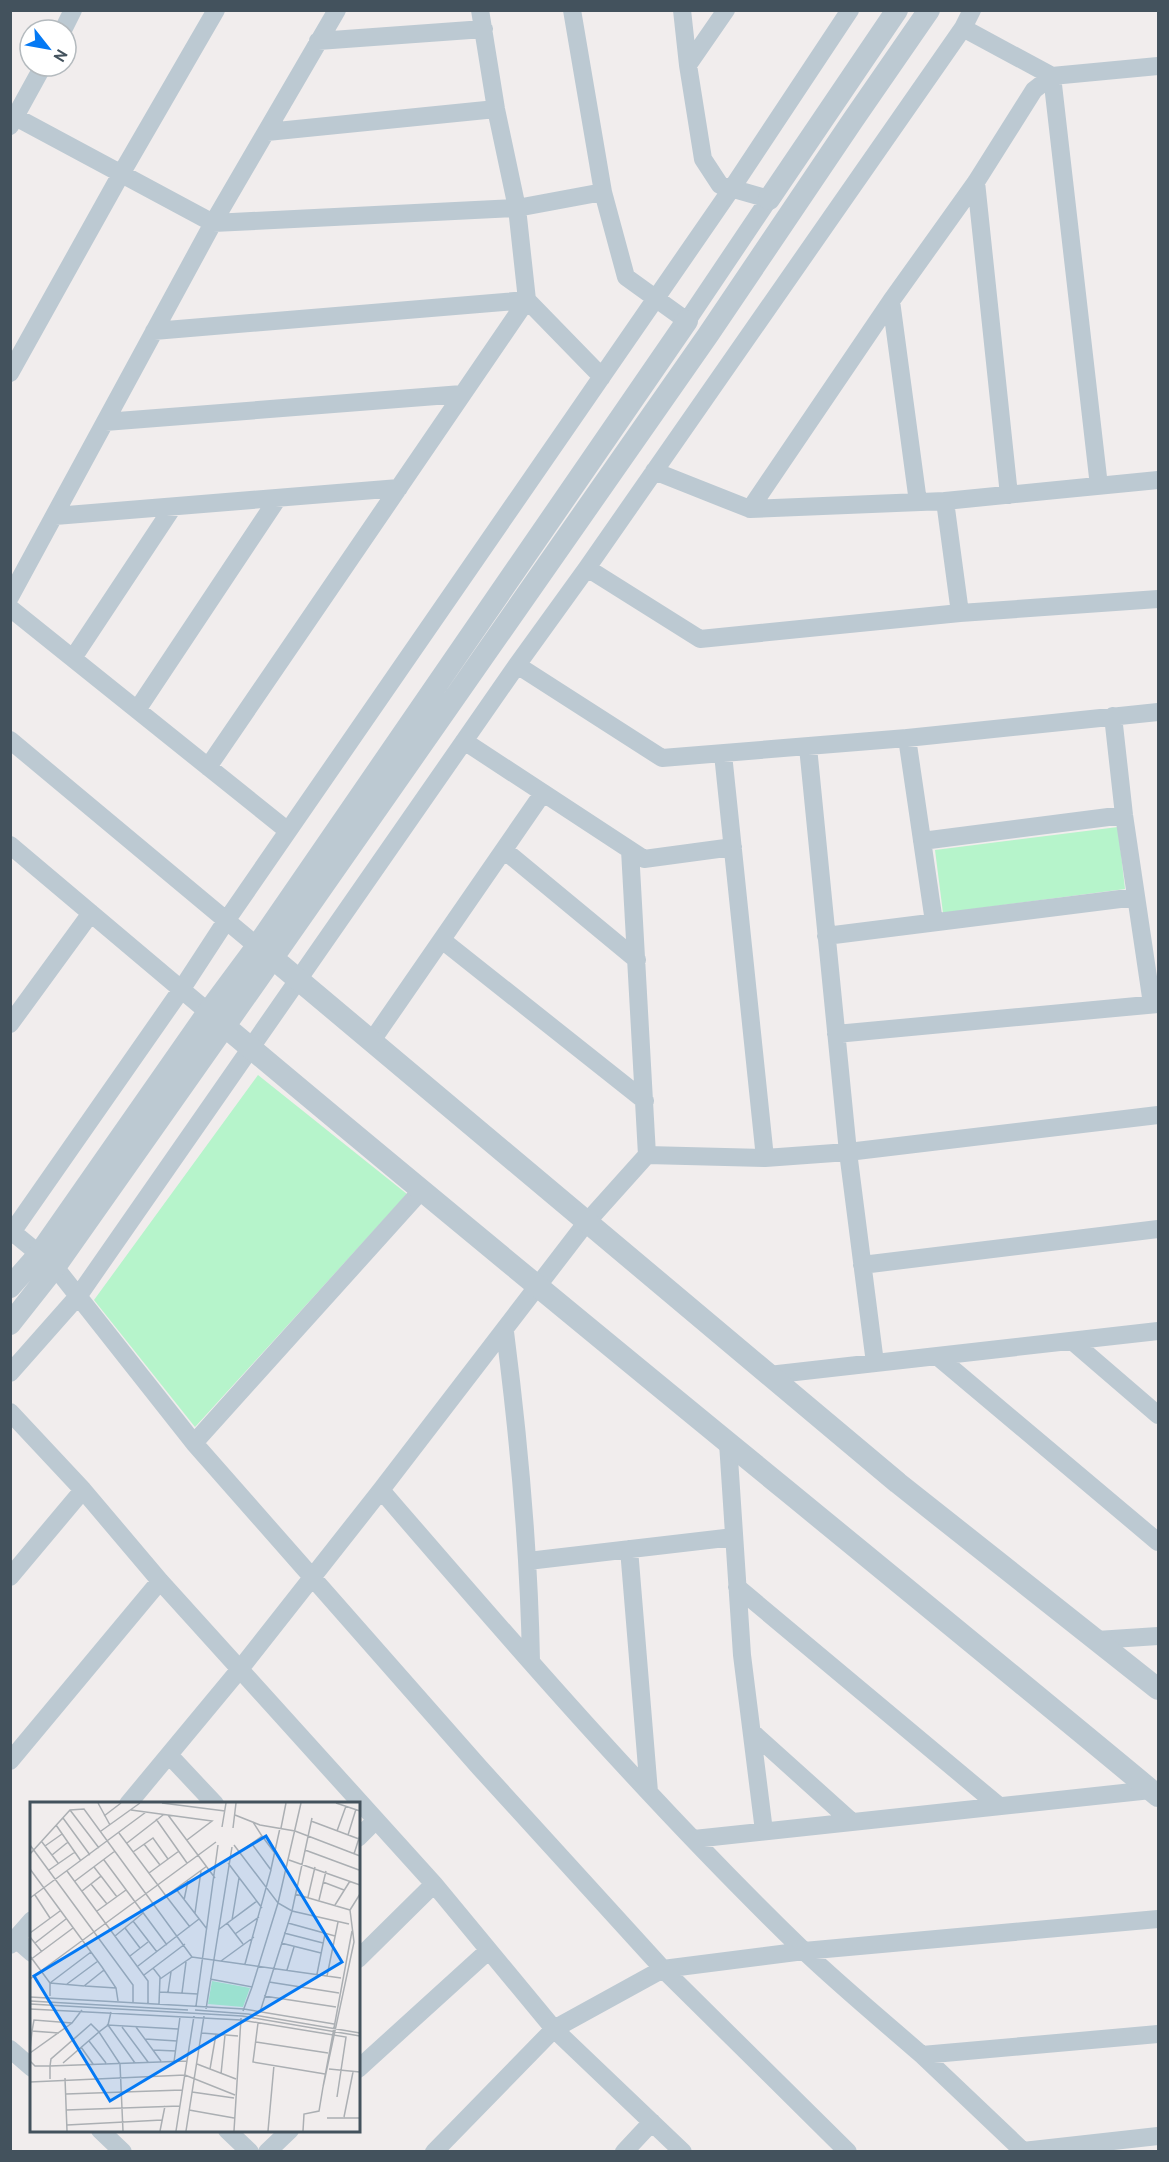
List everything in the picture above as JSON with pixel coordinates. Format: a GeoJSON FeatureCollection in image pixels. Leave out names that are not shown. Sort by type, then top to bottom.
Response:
{"type":"FeatureCollection","features":[{"type":"Feature","properties":{"kind":"street"},"geometry":{"type":"LineString","coordinates":[[10,373],[216,10]]}},
{"type":"Feature","properties":{"kind":"street"},"geometry":{"type":"LineString","coordinates":[[10,597],[213,223],[337,10]]}},
{"type":"Feature","properties":{"kind":"street"},"geometry":{"type":"LineString","coordinates":[[480,10],[496,109],[517,208],[527,300],[602,377]]}},
{"type":"Feature","properties":{"kind":"street"},"geometry":{"type":"LineString","coordinates":[[572,10],[603,192],[626,277],[687,321]]}},
{"type":"Feature","properties":{"kind":"street"},"geometry":{"type":"LineString","coordinates":[[682,10],[703,159],[720,185],[768,199]]}},
{"type":"Feature","properties":{"kind":"street"},"geometry":{"type":"LineString","coordinates":[[688,65],[726,10]]}},
{"type":"Feature","properties":{"kind":"street"},"geometry":{"type":"LineString","coordinates":[[848,2151],[663,1969],[480,1768],[194,1443],[79,1295],[47,1261],[11,1232],[181,990],[226,921],[732,188],[850,10]]}},
{"type":"Feature","properties":{"kind":"street"},"geometry":{"type":"LineString","coordinates":[[265,952],[768,199],[897,10]]}},
{"type":"Feature","properties":{"kind":"street"},"geometry":{"type":"LineString","coordinates":[[10,1324],[47,1261],[216,1019],[708,335],[929,10]]}},
{"type":"Feature","properties":{"kind":"street"},"geometry":{"type":"LineString","coordinates":[[10,1373],[79,1295],[963,28],[972,10]]}},
{"type":"Feature","properties":{"kind":"street"},"geometry":{"type":"LineString","coordinates":[[963,28],[1052,76]]}},
{"type":"Feature","properties":{"kind":"street"},"geometry":{"type":"LineString","coordinates":[[318,41],[484,29]]}},
{"type":"Feature","properties":{"kind":"street"},"geometry":{"type":"LineString","coordinates":[[750,509],[891,301],[976,182],[1034,90],[1052,76],[1158,66]]}},
{"type":"Feature","properties":{"kind":"street"},"geometry":{"type":"LineString","coordinates":[[1052,76],[1099,486]]}},
{"type":"Feature","properties":{"kind":"street"},"geometry":{"type":"LineString","coordinates":[[36,78],[12,119],[213,223],[517,208],[603,192]]}},
{"type":"Feature","properties":{"kind":"street"},"geometry":{"type":"LineString","coordinates":[[267,132],[496,109]]}},
{"type":"Feature","properties":{"kind":"street"},"geometry":{"type":"LineString","coordinates":[[976,182],[1009,495]]}},
{"type":"Feature","properties":{"kind":"street"},"geometry":{"type":"LineString","coordinates":[[154,331],[527,300]]}},
{"type":"Feature","properties":{"kind":"street"},"geometry":{"type":"LineString","coordinates":[[208,767],[527,300]]}},
{"type":"Feature","properties":{"kind":"street"},"geometry":{"type":"LineString","coordinates":[[891,301],[918,502]]}},
{"type":"Feature","properties":{"kind":"street"},"geometry":{"type":"LineString","coordinates":[[105,422],[462,394]]}},
{"type":"Feature","properties":{"kind":"street"},"geometry":{"type":"LineString","coordinates":[[654,471],[750,509],[945,501],[1158,480]]}},
{"type":"Feature","properties":{"kind":"street"},"geometry":{"type":"LineString","coordinates":[[55,516],[399,488]]}},
{"type":"Feature","properties":{"kind":"street"},"geometry":{"type":"LineString","coordinates":[[137,710],[278,498]]}},
{"type":"Feature","properties":{"kind":"street"},"geometry":{"type":"LineString","coordinates":[[945,501],[960,613]]}},
{"type":"Feature","properties":{"kind":"street"},"geometry":{"type":"LineString","coordinates":[[73,658],[173,507]]}},
{"type":"Feature","properties":{"kind":"street"},"geometry":{"type":"LineString","coordinates":[[587,567],[700,639],[960,613],[1158,599]]}},
{"type":"Feature","properties":{"kind":"street"},"geometry":{"type":"LineString","coordinates":[[10,608],[288,831]]}},
{"type":"Feature","properties":{"kind":"street"},"geometry":{"type":"LineString","coordinates":[[517,665],[662,758],[907,738],[1158,712]]}},
{"type":"Feature","properties":{"kind":"street"},"geometry":{"type":"LineString","coordinates":[[836,1034],[1155,1004],[1124,815],[1113,716]]}},
{"type":"Feature","properties":{"kind":"street"},"geometry":{"type":"LineString","coordinates":[[907,738],[934,922]]}},
{"type":"Feature","properties":{"kind":"street"},"geometry":{"type":"LineString","coordinates":[[10,740],[898,1483],[1158,1689]]}},
{"type":"Feature","properties":{"kind":"street"},"geometry":{"type":"LineString","coordinates":[[464,741],[644,859],[733,847]]}},
{"type":"Feature","properties":{"kind":"street"},"geometry":{"type":"LineString","coordinates":[[808,747],[848,1152],[875,1363]]}},
{"type":"Feature","properties":{"kind":"street"},"geometry":{"type":"LineString","coordinates":[[723,754],[765,1158]]}},
{"type":"Feature","properties":{"kind":"street"},"geometry":{"type":"LineString","coordinates":[[371,1042],[543,793]]}},
{"type":"Feature","properties":{"kind":"street"},"geometry":{"type":"LineString","coordinates":[[922,841],[1124,815]]}},
{"type":"Feature","properties":{"kind":"street"},"geometry":{"type":"LineString","coordinates":[[10,844],[538,1288],[1155,1793]]}},
{"type":"Feature","properties":{"kind":"street"},"geometry":{"type":"LineString","coordinates":[[504,850],[637,960]]}},
{"type":"Feature","properties":{"kind":"street"},"geometry":{"type":"LineString","coordinates":[[129,1802],[240,1669],[312,1578],[505,1332],[586,1223],[647,1155],[630,850]]}},
{"type":"Feature","properties":{"kind":"street"},"geometry":{"type":"LineString","coordinates":[[826,936],[1136,897]]}},
{"type":"Feature","properties":{"kind":"street"},"geometry":{"type":"LineString","coordinates":[[10,1023],[17,1000],[91,913]]}},
{"type":"Feature","properties":{"kind":"street"},"geometry":{"type":"LineString","coordinates":[[442,940],[645,1101]]}},
{"type":"Feature","properties":{"kind":"street"},"geometry":{"type":"LineString","coordinates":[[647,1155],[765,1158],[848,1152],[1158,1115]]}},
{"type":"Feature","properties":{"kind":"street"},"geometry":{"type":"LineString","coordinates":[[194,1443],[421,1191]]}},
{"type":"Feature","properties":{"kind":"street"},"geometry":{"type":"LineString","coordinates":[[862,1265],[1158,1229]]}},
{"type":"Feature","properties":{"kind":"street"},"geometry":{"type":"LineString","coordinates":[[10,1287],[47,1261]]}},
{"type":"Feature","properties":{"kind":"street"},"geometry":{"type":"LineString","coordinates":[[769,1375],[1158,1331]]}},
{"type":"Feature","properties":{"kind":"street"},"geometry":{"type":"LineString","coordinates":[[505,1332],[528,1561],[531,1661]]}},
{"type":"Feature","properties":{"kind":"street"},"geometry":{"type":"LineString","coordinates":[[1072,1341],[1158,1416]]}},
{"type":"Feature","properties":{"kind":"street"},"geometry":{"type":"LineString","coordinates":[[938,1356],[1158,1542]]}},
{"type":"Feature","properties":{"kind":"street"},"geometry":{"type":"LineString","coordinates":[[10,1412],[83,1490],[160,1581],[359,1802]]}},
{"type":"Feature","properties":{"kind":"street"},"geometry":{"type":"LineString","coordinates":[[728,1443],[742,1655],[764,1831]]}},
{"type":"Feature","properties":{"kind":"street"},"geometry":{"type":"LineString","coordinates":[[10,1577],[83,1490]]}},
{"type":"Feature","properties":{"kind":"street"},"geometry":{"type":"LineString","coordinates":[[381,1490],[531,1661],[694,1839],[804,1951],[922,2055],[1023,2151],[1158,2136]]}},
{"type":"Feature","properties":{"kind":"street"},"geometry":{"type":"LineString","coordinates":[[528,1561],[734,1537]]}},
{"type":"Feature","properties":{"kind":"street"},"geometry":{"type":"LineString","coordinates":[[629,1549],[649,1792]]}},
{"type":"Feature","properties":{"kind":"street"},"geometry":{"type":"LineString","coordinates":[[10,1761],[160,1581]]}},
{"type":"Feature","properties":{"kind":"street"},"geometry":{"type":"LineString","coordinates":[[737,1587],[999,1806]]}},
{"type":"Feature","properties":{"kind":"street"},"geometry":{"type":"LineString","coordinates":[[1097,1640],[1158,1636]]}},
{"type":"Feature","properties":{"kind":"street"},"geometry":{"type":"LineString","coordinates":[[752,1732],[852,1822]]}},
{"type":"Feature","properties":{"kind":"street"},"geometry":{"type":"LineString","coordinates":[[169,1755],[214,1802]]}},
{"type":"Feature","properties":{"kind":"street"},"geometry":{"type":"LineString","coordinates":[[694,1839],[999,1806],[1155,1793]]}},
{"type":"Feature","properties":{"kind":"street"},"geometry":{"type":"LineString","coordinates":[[360,1803],[434,1884],[554,2029],[683,2151]]}},
{"type":"Feature","properties":{"kind":"street"},"geometry":{"type":"LineString","coordinates":[[360,1836],[376,1821]]}},
{"type":"Feature","properties":{"kind":"street"},"geometry":{"type":"LineString","coordinates":[[360,1957],[434,1884]]}},
{"type":"Feature","properties":{"kind":"street"},"geometry":{"type":"LineString","coordinates":[[434,2151],[554,2029],[663,1969],[804,1951],[1158,1919]]}},
{"type":"Feature","properties":{"kind":"street"},"geometry":{"type":"LineString","coordinates":[[30,1922],[13,1942],[30,1952]]}},
{"type":"Feature","properties":{"kind":"street"},"geometry":{"type":"LineString","coordinates":[[360,2066],[488,1951]]}},
{"type":"Feature","properties":{"kind":"street"},"geometry":{"type":"LineString","coordinates":[[922,2055],[1158,2034]]}},
{"type":"Feature","properties":{"kind":"street"},"geometry":{"type":"LineString","coordinates":[[10,2049],[30,2066]]}},
{"type":"Feature","properties":{"kind":"street"},"geometry":{"type":"LineString","coordinates":[[624,2151],[652,2122]]}},
{"type":"Feature","properties":{"kind":"street"},"geometry":{"type":"LineString","coordinates":[[102,2132],[123,2151]]}},
{"type":"Feature","properties":{"kind":"street"},"geometry":{"type":"LineString","coordinates":[[229,2132],[250,2151]]}},
{"type":"Feature","properties":{"kind":"street"},"geometry":{"type":"LineString","coordinates":[[267,2151],[288,2132]]}},
{"type":"Feature","properties":{"kind":"green space"},"geometry":{"type":"Polygon","coordinates":[[[1118,827],[1125,889],[943,913],[935,850],[1118,827]]]}},
{"type":"Feature","properties":{"kind":"green space"},"geometry":{"type":"Polygon","coordinates":[[[258,1075],[407,1194],[195,1427],[94,1300],[258,1075]]]}}]}
